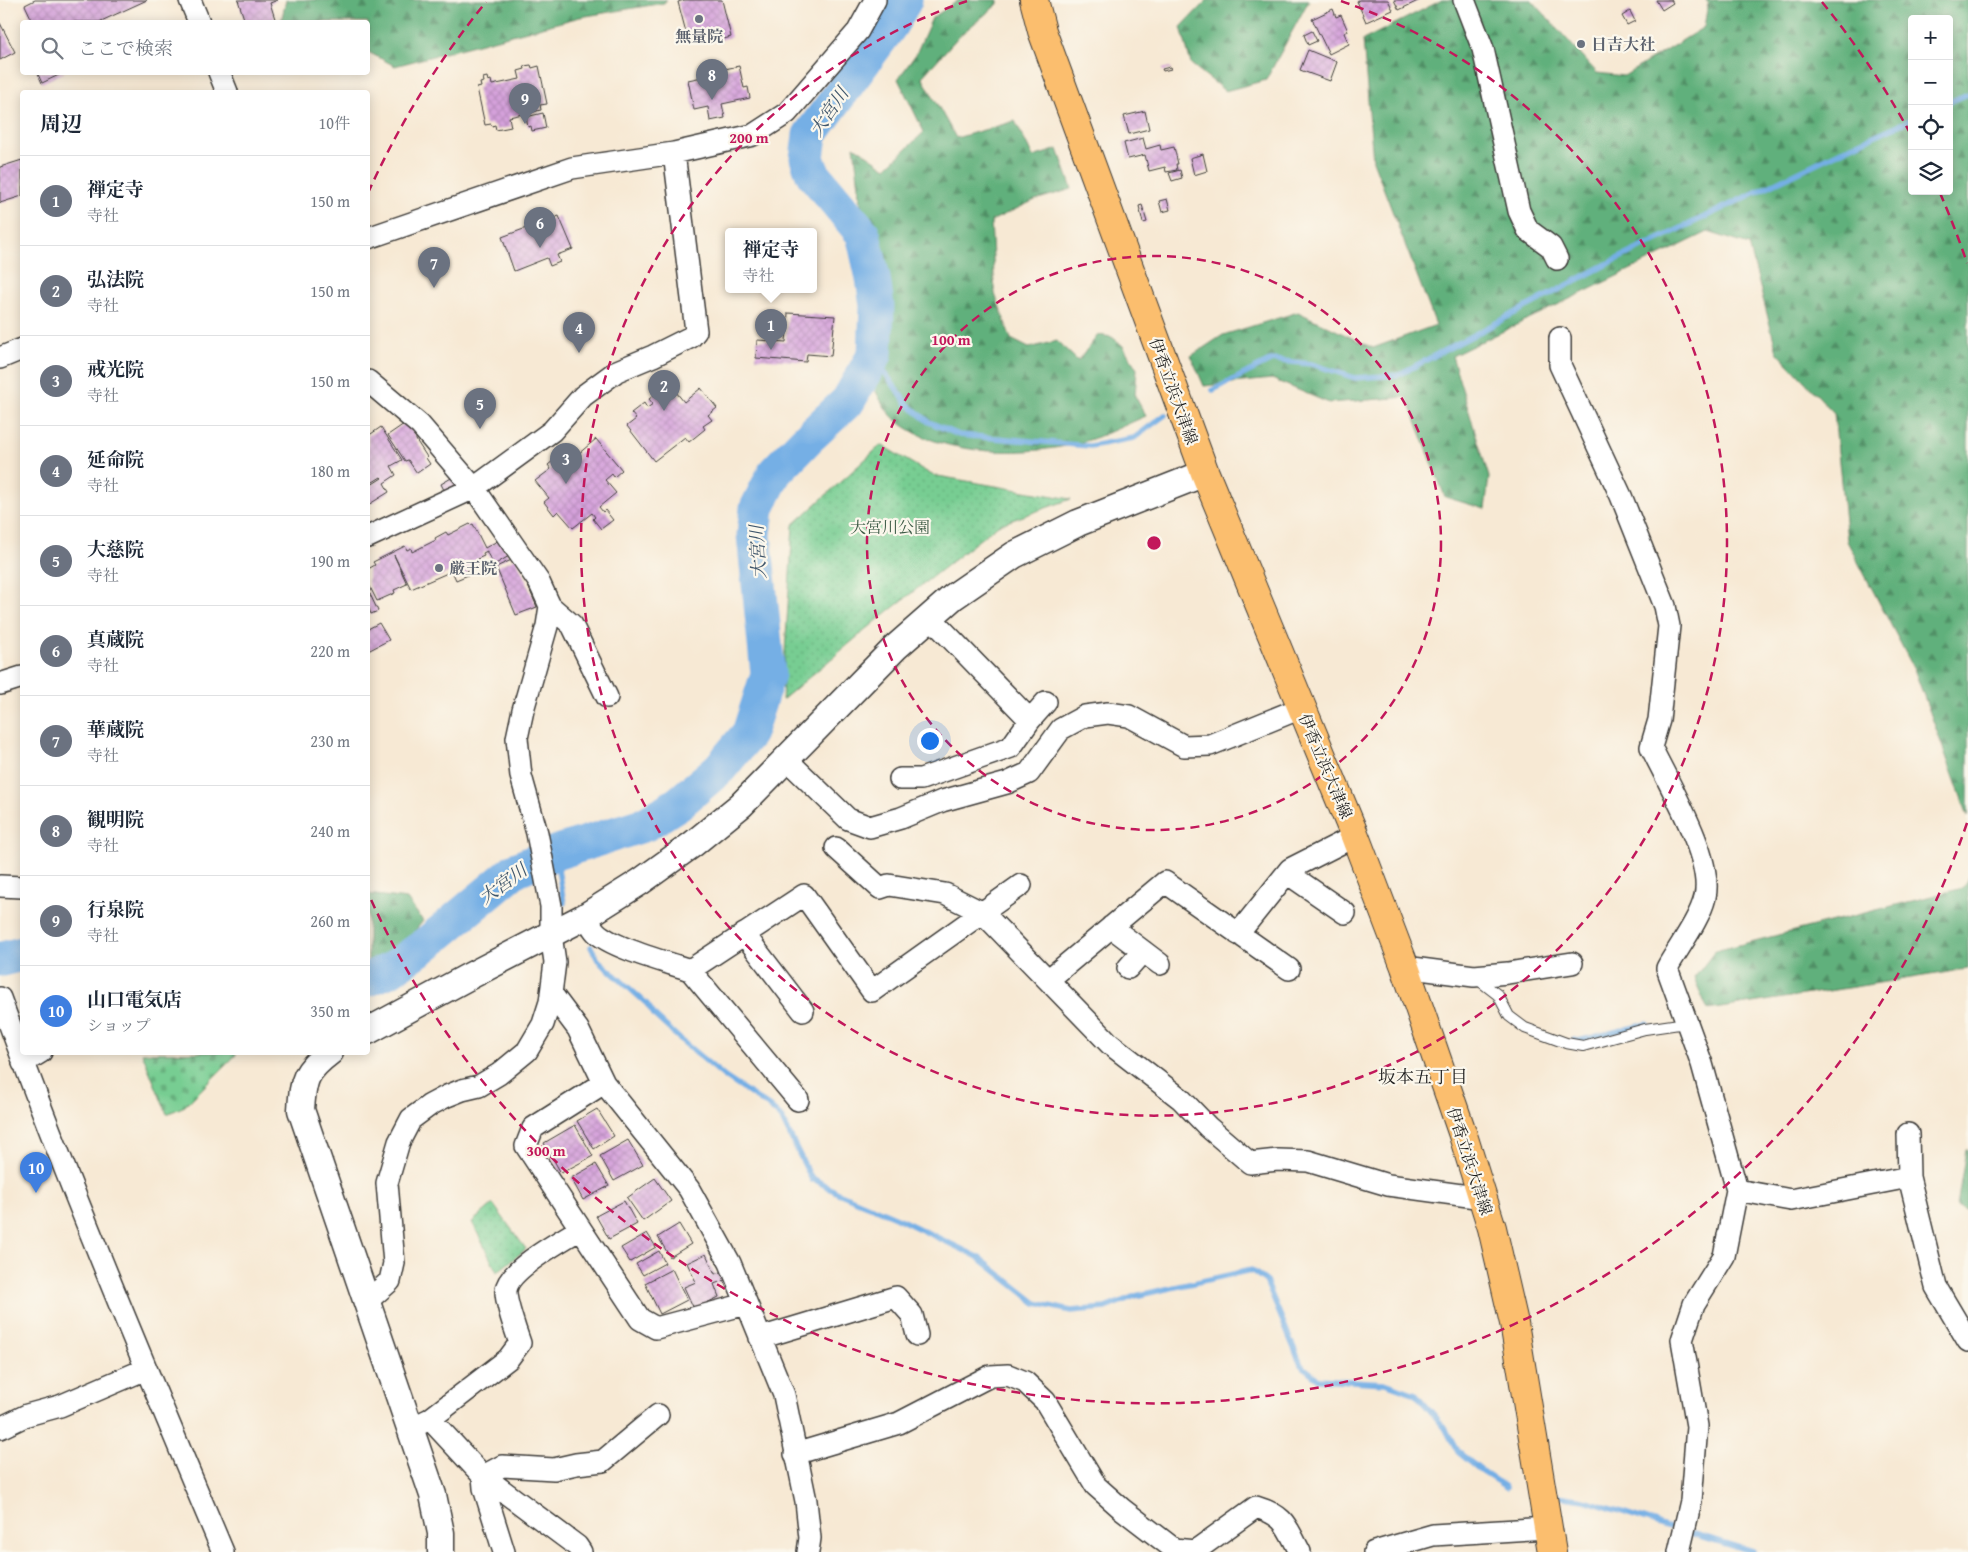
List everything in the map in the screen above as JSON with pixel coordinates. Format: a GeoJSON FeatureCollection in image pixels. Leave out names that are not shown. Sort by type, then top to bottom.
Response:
{"type":"FeatureCollection","features":[{"type":"Feature","properties":{"kind":"main road","name":"伊香立浜大津線"},"geometry":{"type":"LineString","coordinates":[[1034,0],[1042,30],[1204,472],[1355,836],[1405,967],[1462,1132],[1492,1228],[1514,1323],[1550,1540]]}},
{"type":"Feature","properties":{"kind":"street"},"geometry":{"type":"LineString","coordinates":[[190,0],[198,20]]}},
{"type":"Feature","properties":{"kind":"street"},"geometry":{"type":"LineString","coordinates":[[370,237],[572,168],[674,152],[753,135],[787,113],[858,31],[875,0]]}},
{"type":"Feature","properties":{"kind":"street"},"geometry":{"type":"LineString","coordinates":[[1464,0],[1483,49],[1519,211],[1528,230],[1551,247],[1557,259]]}},
{"type":"Feature","properties":{"kind":"street"},"geometry":{"type":"LineString","coordinates":[[221,75],[227,90]]}},
{"type":"Feature","properties":{"kind":"street"},"geometry":{"type":"LineString","coordinates":[[370,536],[474,488],[552,431],[583,396],[616,371],[691,337],[696,331],[674,152]]}},
{"type":"Feature","properties":{"kind":"street"},"geometry":{"type":"LineString","coordinates":[[1560,338],[1560,365],[1621,496],[1665,606],[1669,626],[1659,720],[1651,747],[1696,842],[1706,871],[1705,896],[1700,910],[1667,968],[1702,1064],[1737,1190],[1724,1256],[1694,1304],[1682,1340],[1697,1426],[1691,1501],[1679,1552]]}},
{"type":"Feature","properties":{"kind":"street"},"geometry":{"type":"LineString","coordinates":[[0,358],[20,350]]}},
{"type":"Feature","properties":{"kind":"street"},"geometry":{"type":"LineString","coordinates":[[370,383],[420,425],[474,488],[539,582],[550,606],[572,625],[607,697]]}},
{"type":"Feature","properties":{"kind":"street"},"geometry":{"type":"LineString","coordinates":[[370,1030],[586,916],[640,882],[693,844],[741,805],[896,647],[952,597],[1014,555],[1078,524],[1204,472]]}},
{"type":"Feature","properties":{"kind":"street"},"geometry":{"type":"LineString","coordinates":[[366,1302],[390,1280],[394,1263],[388,1183],[399,1142],[411,1119],[430,1105],[447,1096],[479,1086],[492,1078],[527,1051],[543,1024],[551,993],[555,962],[551,935],[551,906],[537,833],[521,776],[517,738],[547,626],[550,606]]}},
{"type":"Feature","properties":{"kind":"street"},"geometry":{"type":"LineString","coordinates":[[930,617],[1030,720]]}},
{"type":"Feature","properties":{"kind":"street"},"geometry":{"type":"LineString","coordinates":[[0,684],[20,677]]}},
{"type":"Feature","properties":{"kind":"street"},"geometry":{"type":"LineString","coordinates":[[900,779],[921,779],[1011,747],[1030,720],[1046,702]]}},
{"type":"Feature","properties":{"kind":"street"},"geometry":{"type":"LineString","coordinates":[[786,759],[848,819],[870,827],[901,818],[942,801],[1007,783],[1029,773],[1061,729],[1085,716],[1108,713],[1129,716],[1184,746],[1210,745],[1301,708]]}},
{"type":"Feature","properties":{"kind":"street"},"geometry":{"type":"LineString","coordinates":[[1238,934],[1290,869],[1355,836]]}},
{"type":"Feature","properties":{"kind":"street"},"geometry":{"type":"LineString","coordinates":[[836,848],[880,888],[889,885],[945,894],[982,912],[1110,1044],[1181,1099],[1208,1127],[1250,1163],[1278,1160],[1308,1161],[1388,1185],[1483,1198]]}},
{"type":"Feature","properties":{"kind":"street"},"geometry":{"type":"LineString","coordinates":[[1287,872],[1345,913]]}},
{"type":"Feature","properties":{"kind":"street"},"geometry":{"type":"LineString","coordinates":[[1048,980],[1165,882],[1289,969]]}},
{"type":"Feature","properties":{"kind":"street"},"geometry":{"type":"LineString","coordinates":[[690,970],[804,895],[872,991],[1021,885]]}},
{"type":"Feature","properties":{"kind":"street"},"geometry":{"type":"LineString","coordinates":[[0,886],[20,887]]}},
{"type":"Feature","properties":{"kind":"street"},"geometry":{"type":"LineString","coordinates":[[586,916],[595,931],[602,937],[624,947],[690,970],[798,1100]]}},
{"type":"Feature","properties":{"kind":"street"},"geometry":{"type":"LineString","coordinates":[[1111,927],[1160,964]]}},
{"type":"Feature","properties":{"kind":"street"},"geometry":{"type":"LineString","coordinates":[[744,934],[803,1011]]}},
{"type":"Feature","properties":{"kind":"street"},"geometry":{"type":"LineString","coordinates":[[1128,968],[1143,951]]}},
{"type":"Feature","properties":{"kind":"street"},"geometry":{"type":"LineString","coordinates":[[1405,967],[1474,976],[1572,963]]}},
{"type":"Feature","properties":{"kind":"street"},"geometry":{"type":"LineString","coordinates":[[551,993],[578,1029],[604,1083],[689,1188],[730,1263],[784,1395],[806,1501],[810,1538],[808,1552]]}},
{"type":"Feature","properties":{"kind":"street"},"geometry":{"type":"LineString","coordinates":[[0,998],[20,1036]]}},
{"type":"Feature","properties":{"kind":"street"},"geometry":{"type":"LineString","coordinates":[[326,1055],[313,1065],[303,1084],[301,1110],[366,1302],[421,1423],[440,1533],[441,1552]]}},
{"type":"Feature","properties":{"kind":"street"},"geometry":{"type":"LineString","coordinates":[[32,1058],[146,1369],[223,1552]]}},
{"type":"Feature","properties":{"kind":"street"},"geometry":{"type":"LineString","coordinates":[[604,1083],[533,1128],[526,1146],[640,1319],[656,1328],[746,1304]]}},
{"type":"Feature","properties":{"kind":"street"},"geometry":{"type":"LineString","coordinates":[[1908,1134],[1909,1177],[1936,1287],[1968,1341]]}},
{"type":"Feature","properties":{"kind":"street"},"geometry":{"type":"LineString","coordinates":[[1737,1190],[1791,1200],[1909,1177]]}},
{"type":"Feature","properties":{"kind":"street"},"geometry":{"type":"LineString","coordinates":[[421,1423],[508,1359],[520,1344],[506,1292],[508,1282],[521,1268],[580,1229]]}},
{"type":"Feature","properties":{"kind":"street"},"geometry":{"type":"LineString","coordinates":[[760,1338],[896,1296],[912,1316],[917,1335]]}},
{"type":"Feature","properties":{"kind":"street"},"geometry":{"type":"LineString","coordinates":[[0,1428],[27,1415],[60,1406],[146,1369]]}},
{"type":"Feature","properties":{"kind":"street"},"geometry":{"type":"LineString","coordinates":[[795,1454],[899,1423],[990,1376],[1008,1375],[1025,1382],[1044,1401],[1096,1486],[1122,1509],[1174,1549],[1195,1551],[1256,1507],[1281,1517],[1300,1552]]}},
{"type":"Feature","properties":{"kind":"street"},"geometry":{"type":"LineString","coordinates":[[483,1476],[502,1466],[554,1469],[603,1461],[658,1416]]}},
{"type":"Feature","properties":{"kind":"street"},"geometry":{"type":"LineString","coordinates":[[421,1423],[483,1476],[577,1546],[581,1552]]}},
{"type":"Feature","properties":{"kind":"street"},"geometry":{"type":"LineString","coordinates":[[483,1476],[484,1488],[504,1552]]}},
{"type":"Feature","properties":{"kind":"street"},"geometry":{"type":"LineString","coordinates":[[1374,1552],[1433,1535],[1550,1540]]}},
{"type":"Feature","properties":{"kind":"lane"},"geometry":{"type":"LineString","coordinates":[[1474,976],[1498,995],[1510,1016],[1524,1028],[1566,1043],[1583,1046],[1645,1029],[1686,1023]]}},
{"type":"Feature","properties":{"kind":"green space"},"geometry":{"type":"Polygon","coordinates":[[[286,0],[667,0],[664,3],[580,17],[395,66],[370,53],[370,20],[281,20],[286,0]]]}},
{"type":"Feature","properties":{"kind":"green space"},"geometry":{"type":"Polygon","coordinates":[[[959,0],[998,0],[998,4],[959,36],[922,77],[956,138],[1015,121],[1033,157],[1058,149],[1072,189],[1035,200],[991,221],[995,294],[1011,339],[1029,348],[1057,341],[1078,361],[1098,335],[1112,337],[1123,346],[1137,369],[1135,396],[1146,416],[1086,441],[1040,450],[1015,451],[988,451],[962,448],[938,442],[916,433],[897,421],[885,408],[872,383],[884,358],[885,307],[861,204],[854,146],[886,168],[924,132],[898,79],[916,54],[932,18],[959,0]]]}},
{"type":"Feature","properties":{"kind":"green space"},"geometry":{"type":"Polygon","coordinates":[[[1207,0],[1309,0],[1266,80],[1225,91],[1191,64],[1181,27],[1207,0]]]}},
{"type":"Feature","properties":{"kind":"green space"},"geometry":{"type":"Polygon","coordinates":[[[1442,0],[1532,0],[1597,73],[1624,76],[1704,27],[1708,3],[1706,0],[1968,0],[1968,816],[1914,669],[1847,541],[1834,413],[1777,352],[1749,245],[1708,232],[1452,356],[1489,477],[1485,509],[1445,497],[1407,397],[1329,403],[1272,379],[1204,386],[1191,356],[1223,335],[1298,312],[1373,348],[1436,325],[1373,161],[1363,40],[1442,0]]]}},
{"type":"Feature","properties":{"kind":"green space","name":"大宮川公園"},"geometry":{"type":"Polygon","coordinates":[[[881,445],[932,475],[1071,499],[998,525],[880,618],[782,700],[793,525],[881,445]]]}},
{"type":"Feature","properties":{"kind":"green space"},"geometry":{"type":"Polygon","coordinates":[[[1968,877],[1968,969],[1708,1010],[1694,978],[1715,951],[1963,888],[1968,877]]]}},
{"type":"Feature","properties":{"kind":"green space"},"geometry":{"type":"Polygon","coordinates":[[[370,894],[407,899],[423,921],[405,943],[370,963],[370,894]]]}},
{"type":"Feature","properties":{"kind":"green space"},"geometry":{"type":"Polygon","coordinates":[[[143,1055],[236,1055],[185,1106],[167,1114],[143,1055]]]}},
{"type":"Feature","properties":{"kind":"green space"},"geometry":{"type":"Polygon","coordinates":[[[1966,1149],[1968,1149],[1968,1211],[1957,1206],[1966,1149]]]}},
{"type":"Feature","properties":{"kind":"green space"},"geometry":{"type":"Polygon","coordinates":[[[493,1204],[526,1249],[497,1272],[472,1222],[493,1204]]]}},
{"type":"Feature","properties":{"kind":"building"},"geometry":{"type":"Polygon","coordinates":[[[35,0],[147,0],[103,20],[32,20],[25,5],[35,0]]]}},
{"type":"Feature","properties":{"kind":"building"},"geometry":{"type":"Polygon","coordinates":[[[238,0],[278,0],[270,3],[275,20],[244,20],[238,0]]]}},
{"type":"Feature","properties":{"kind":"building"},"geometry":{"type":"Polygon","coordinates":[[[684,0],[722,0],[731,37],[713,42],[710,30],[687,36],[678,2],[684,0]]]}},
{"type":"Feature","properties":{"kind":"building"},"geometry":{"type":"Polygon","coordinates":[[[1388,0],[1393,10],[1366,22],[1357,1],[1388,0]]]}},
{"type":"Feature","properties":{"kind":"building"},"geometry":{"type":"Polygon","coordinates":[[[1394,0],[1420,0],[1399,10],[1394,0]]]}},
{"type":"Feature","properties":{"kind":"building"},"geometry":{"type":"Polygon","coordinates":[[[1656,0],[1671,0],[1673,3],[1662,10],[1656,0]]]}},
{"type":"Feature","properties":{"kind":"building"},"geometry":{"type":"Polygon","coordinates":[[[1333,9],[1336,17],[1341,15],[1348,31],[1344,33],[1349,44],[1329,54],[1312,19],[1333,9]]]}},
{"type":"Feature","properties":{"kind":"building"},"geometry":{"type":"Polygon","coordinates":[[[1630,11],[1635,21],[1627,25],[1622,16],[1630,11]]]}},
{"type":"Feature","properties":{"kind":"building"},"geometry":{"type":"Polygon","coordinates":[[[0,23],[15,52],[0,60],[0,23]]]}},
{"type":"Feature","properties":{"kind":"building"},"geometry":{"type":"Polygon","coordinates":[[[1312,31],[1317,41],[1308,45],[1304,35],[1312,31]]]}},
{"type":"Feature","properties":{"kind":"building"},"geometry":{"type":"Polygon","coordinates":[[[1308,50],[1337,62],[1330,81],[1300,70],[1308,50]]]}},
{"type":"Feature","properties":{"kind":"building"},"geometry":{"type":"Polygon","coordinates":[[[531,65],[532,68],[539,66],[547,104],[540,105],[541,110],[509,117],[511,127],[496,130],[495,125],[485,125],[477,88],[481,87],[480,83],[484,82],[483,78],[487,77],[488,81],[491,80],[492,85],[520,79],[518,71],[525,69],[524,66],[531,65]]]}},
{"type":"Feature","properties":{"kind":"building"},"geometry":{"type":"Polygon","coordinates":[[[739,66],[744,88],[748,87],[750,98],[722,104],[725,118],[710,121],[708,107],[694,110],[688,80],[707,76],[706,73],[739,66]]]}},
{"type":"Feature","properties":{"kind":"building"},"geometry":{"type":"Polygon","coordinates":[[[1170,67],[1171,69],[1163,71],[1162,69],[1170,67]]]}},
{"type":"Feature","properties":{"kind":"building"},"geometry":{"type":"Polygon","coordinates":[[[38,75],[59,75],[42,83],[38,75]]]}},
{"type":"Feature","properties":{"kind":"building"},"geometry":{"type":"Polygon","coordinates":[[[1145,111],[1149,129],[1129,134],[1124,116],[1145,111]]]}},
{"type":"Feature","properties":{"kind":"building"},"geometry":{"type":"Polygon","coordinates":[[[543,113],[546,128],[532,131],[531,126],[528,127],[526,117],[543,113]]]}},
{"type":"Feature","properties":{"kind":"building"},"geometry":{"type":"Polygon","coordinates":[[[1143,138],[1146,149],[1160,145],[1161,150],[1174,147],[1178,164],[1176,164],[1177,170],[1166,172],[1165,167],[1149,171],[1145,155],[1128,159],[1124,143],[1143,138]]]}},
{"type":"Feature","properties":{"kind":"building"},"geometry":{"type":"Polygon","coordinates":[[[1203,154],[1207,171],[1194,175],[1190,158],[1203,154]]]}},
{"type":"Feature","properties":{"kind":"building"},"geometry":{"type":"Polygon","coordinates":[[[20,161],[20,197],[0,203],[0,167],[20,161]]]}},
{"type":"Feature","properties":{"kind":"building"},"geometry":{"type":"Polygon","coordinates":[[[1180,170],[1182,178],[1172,181],[1169,173],[1180,170]]]}},
{"type":"Feature","properties":{"kind":"building"},"geometry":{"type":"Polygon","coordinates":[[[1167,199],[1170,210],[1162,212],[1159,201],[1167,199]]]}},
{"type":"Feature","properties":{"kind":"building"},"geometry":{"type":"Polygon","coordinates":[[[1142,205],[1147,222],[1143,223],[1139,206],[1142,205]]]}},
{"type":"Feature","properties":{"kind":"building"},"geometry":{"type":"Polygon","coordinates":[[[540,213],[543,222],[559,216],[573,249],[557,255],[560,262],[550,266],[547,258],[514,271],[502,237],[529,227],[526,219],[540,213]]]}},
{"type":"Feature","properties":{"kind":"building"},"geometry":{"type":"Polygon","coordinates":[[[788,313],[835,316],[831,356],[807,354],[806,362],[756,358],[757,340],[786,342],[788,313]]]}},
{"type":"Feature","properties":{"kind":"building"},"geometry":{"type":"Polygon","coordinates":[[[672,387],[684,402],[701,388],[717,408],[708,415],[712,420],[703,426],[705,429],[689,442],[685,437],[654,461],[627,426],[636,419],[631,413],[644,403],[647,408],[653,404],[649,399],[662,389],[665,392],[672,387]]]}},
{"type":"Feature","properties":{"kind":"building"},"geometry":{"type":"Polygon","coordinates":[[[404,424],[408,425],[416,437],[430,464],[417,473],[408,460],[405,461],[388,435],[404,424]]]}},
{"type":"Feature","properties":{"kind":"building"},"geometry":{"type":"Polygon","coordinates":[[[381,427],[402,460],[391,466],[396,475],[384,483],[389,492],[370,504],[370,486],[382,478],[370,484],[370,435],[381,427]]]}},
{"type":"Feature","properties":{"kind":"building"},"geometry":{"type":"Polygon","coordinates":[[[596,439],[622,470],[614,477],[612,474],[605,480],[616,493],[599,507],[603,512],[605,510],[613,520],[601,529],[593,519],[595,517],[592,513],[573,528],[558,511],[554,515],[544,502],[549,498],[535,481],[551,469],[548,465],[564,452],[573,463],[579,458],[577,455],[596,439]]]}},
{"type":"Feature","properties":{"kind":"building"},"geometry":{"type":"Polygon","coordinates":[[[453,477],[459,486],[446,494],[441,484],[453,477]]]}},
{"type":"Feature","properties":{"kind":"building"},"geometry":{"type":"Polygon","coordinates":[[[473,524],[485,548],[499,540],[509,556],[494,565],[487,551],[483,553],[484,556],[477,559],[480,564],[467,571],[468,575],[456,580],[452,571],[411,589],[394,555],[407,584],[394,590],[395,593],[377,601],[370,587],[370,568],[375,565],[373,562],[405,546],[407,550],[411,548],[412,552],[436,540],[435,538],[446,532],[448,535],[473,524]]]}},
{"type":"Feature","properties":{"kind":"building"},"geometry":{"type":"Polygon","coordinates":[[[516,558],[537,607],[516,615],[496,567],[516,558]]]}},
{"type":"Feature","properties":{"kind":"building"},"geometry":{"type":"Polygon","coordinates":[[[370,594],[378,611],[371,614],[370,612],[370,594]]]}},
{"type":"Feature","properties":{"kind":"building"},"geometry":{"type":"Polygon","coordinates":[[[379,623],[389,640],[370,650],[370,628],[379,623]]]}},
{"type":"Feature","properties":{"kind":"building"},"geometry":{"type":"Polygon","coordinates":[[[597,1109],[614,1136],[594,1149],[577,1121],[597,1109]]]}},
{"type":"Feature","properties":{"kind":"building"},"geometry":{"type":"Polygon","coordinates":[[[575,1125],[593,1156],[561,1173],[544,1143],[575,1125]]]}},
{"type":"Feature","properties":{"kind":"building"},"geometry":{"type":"Polygon","coordinates":[[[628,1140],[643,1165],[614,1181],[600,1156],[628,1140]]]}},
{"type":"Feature","properties":{"kind":"building"},"geometry":{"type":"Polygon","coordinates":[[[596,1164],[609,1186],[583,1200],[571,1178],[596,1164]]]}},
{"type":"Feature","properties":{"kind":"building"},"geometry":{"type":"Polygon","coordinates":[[[655,1178],[671,1201],[643,1221],[627,1198],[655,1178]]]}},
{"type":"Feature","properties":{"kind":"building"},"geometry":{"type":"Polygon","coordinates":[[[624,1201],[637,1224],[609,1239],[596,1216],[624,1201]]]}},
{"type":"Feature","properties":{"kind":"building"},"geometry":{"type":"Polygon","coordinates":[[[679,1224],[691,1244],[670,1257],[658,1237],[679,1224]]]}},
{"type":"Feature","properties":{"kind":"building"},"geometry":{"type":"Polygon","coordinates":[[[647,1233],[656,1247],[630,1262],[621,1248],[647,1233]]]}},
{"type":"Feature","properties":{"kind":"building"},"geometry":{"type":"Polygon","coordinates":[[[659,1251],[665,1263],[643,1275],[636,1264],[659,1251]]]}},
{"type":"Feature","properties":{"kind":"building"},"geometry":{"type":"Polygon","coordinates":[[[706,1254],[715,1274],[721,1272],[725,1280],[714,1284],[719,1297],[694,1309],[684,1287],[696,1282],[687,1263],[706,1254]]]}},
{"type":"Feature","properties":{"kind":"building"},"geometry":{"type":"Polygon","coordinates":[[[672,1269],[687,1300],[660,1314],[645,1283],[672,1269]]]}},
{"type":"Feature","properties":{"kind":"waterway","name":"大宮川"},"geometry":{"type":"LineString","coordinates":[[370,978],[390,970],[424,946],[515,870],[555,853],[646,824],[679,803],[720,768],[749,733],[768,674],[754,535],[757,508],[775,472],[848,401],[875,354],[877,306],[863,234],[813,174],[807,158],[810,135],[890,26],[905,0]]}},
{"type":"Feature","properties":{"kind":"waterway"},"geometry":{"type":"LineString","coordinates":[[1953,100],[1968,94]]}},
{"type":"Feature","properties":{"kind":"waterway"},"geometry":{"type":"LineString","coordinates":[[1213,390],[1272,360],[1312,364],[1355,378],[1398,375],[1609,263],[1908,121]]}},
{"type":"Feature","properties":{"kind":"waterway"},"geometry":{"type":"LineString","coordinates":[[871,362],[883,370],[907,404],[929,422],[959,435],[1090,446],[1134,438],[1165,415]]}},
{"type":"Feature","properties":{"kind":"waterway"},"geometry":{"type":"LineString","coordinates":[[555,853],[564,903]]}},
{"type":"Feature","properties":{"kind":"waterway"},"geometry":{"type":"LineString","coordinates":[[591,947],[598,960],[647,1004],[655,1016],[682,1041],[725,1077],[770,1107],[781,1117],[812,1180],[814,1179],[838,1193],[895,1217],[978,1257],[1036,1303],[1071,1311],[1105,1308],[1135,1296],[1251,1270],[1266,1281],[1301,1365],[1318,1379],[1385,1383],[1416,1394],[1445,1428],[1458,1452],[1484,1473],[1506,1487]]}},
{"type":"Feature","properties":{"kind":"waterway","name":"大宮川"},"geometry":{"type":"LineString","coordinates":[[2,959],[20,954]]}},
{"type":"Feature","properties":{"kind":"waterway"},"geometry":{"type":"LineString","coordinates":[[1574,1040],[1578,1041],[1647,1024]]}},
{"type":"Feature","properties":{"kind":"waterway"},"geometry":{"type":"LineString","coordinates":[[1558,1496],[1584,1500],[1679,1530]]}},
{"type":"Feature","properties":{"kind":"waterway"},"geometry":{"type":"LineString","coordinates":[[1688,1532],[1753,1552]]}},
{"type":"Feature","properties":{"kind":"place","name":"無量院"},"geometry":{"type":"Point","coordinates":[699,19]}},
{"type":"Feature","properties":{"kind":"place","name":"日吉大社"},"geometry":{"type":"Point","coordinates":[1581,44]}},
{"type":"Feature","properties":{"kind":"place","name":"観明院"},"geometry":{"type":"Point","coordinates":[712,100]}},
{"type":"Feature","properties":{"kind":"place","name":"行泉院"},"geometry":{"type":"Point","coordinates":[525,124]}},
{"type":"Feature","properties":{"kind":"place","name":"真蔵院"},"geometry":{"type":"Point","coordinates":[540,248]}},
{"type":"Feature","properties":{"kind":"place","name":"華蔵院"},"geometry":{"type":"Point","coordinates":[434,288]}},
{"type":"Feature","properties":{"kind":"place","name":"禅定寺"},"geometry":{"type":"Point","coordinates":[771,350]}},
{"type":"Feature","properties":{"kind":"place","name":"延命院"},"geometry":{"type":"Point","coordinates":[579,353]}},
{"type":"Feature","properties":{"kind":"place","name":"弘法院"},"geometry":{"type":"Point","coordinates":[664,411]}},
{"type":"Feature","properties":{"kind":"place","name":"大慈院"},"geometry":{"type":"Point","coordinates":[480,429]}},
{"type":"Feature","properties":{"kind":"place","name":"戒光院"},"geometry":{"type":"Point","coordinates":[566,484]}},
{"type":"Feature","properties":{"kind":"place","name":"厳王院"},"geometry":{"type":"Point","coordinates":[439,568]}},
{"type":"Feature","properties":{"kind":"place","name":"山口電気店"},"geometry":{"type":"Point","coordinates":[36,1193]}},
{"type":"Feature","properties":{"kind":"district","name":"坂本五丁目"},"geometry":{"type":"Point","coordinates":[1423,1077]}}]}
